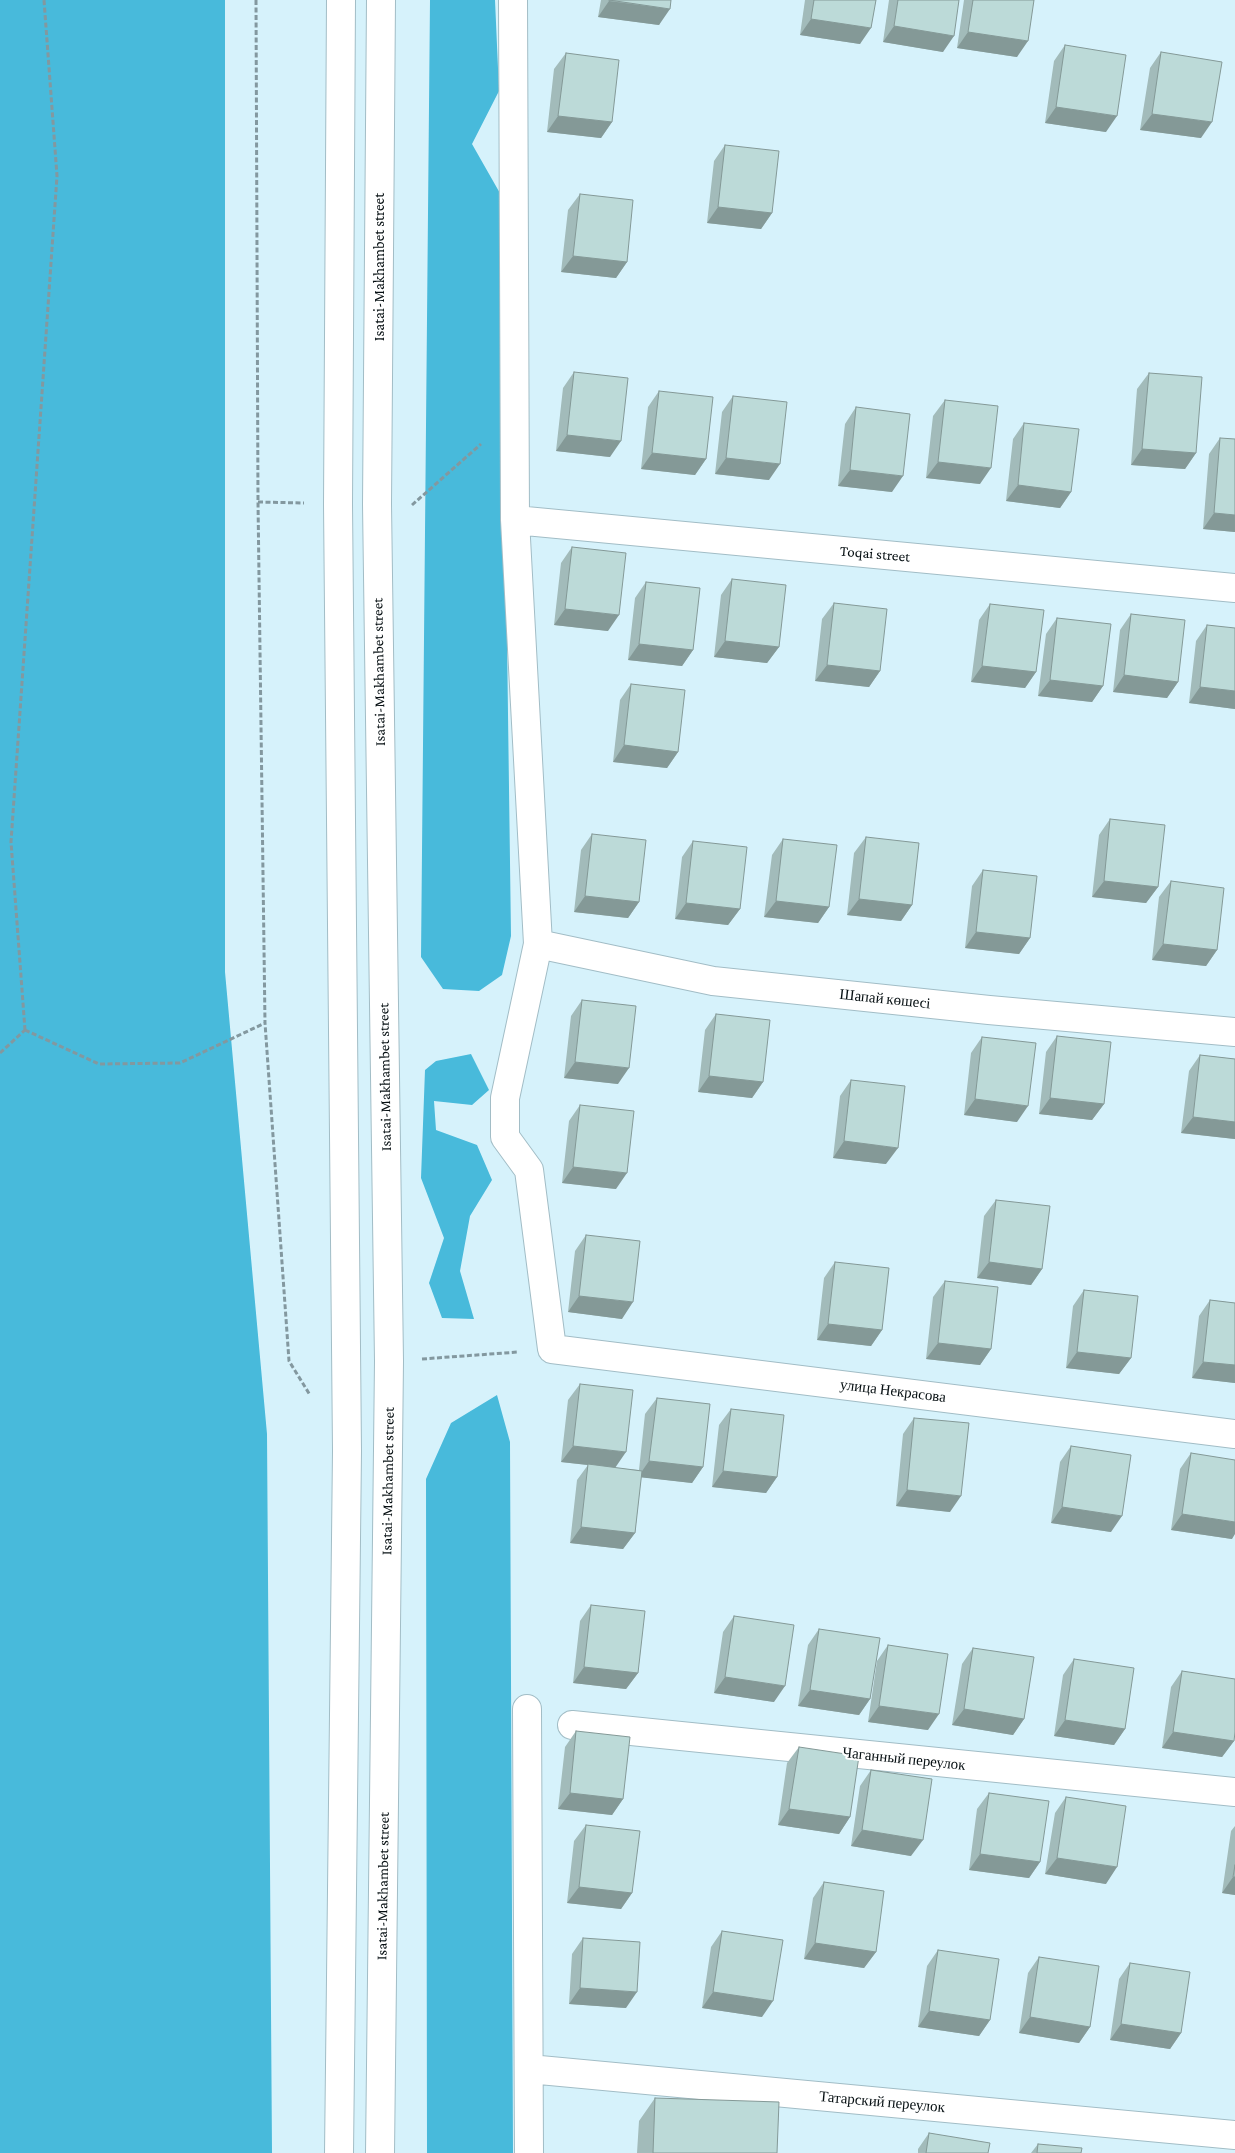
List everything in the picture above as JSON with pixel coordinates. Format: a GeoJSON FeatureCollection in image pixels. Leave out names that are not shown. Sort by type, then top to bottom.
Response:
{"type":"FeatureCollection","features":[{"type":"Feature","properties":{"kind":"main road"},"geometry":{"type":"LineString","coordinates":[[339,2153],[347,1451],[338,514],[341,0]]}},
{"type":"Feature","properties":{"kind":"main road","name":"Isatai-Makhambet street"},"geometry":{"type":"LineString","coordinates":[[380,2153],[389,1361],[377,504],[381,0]]}},
{"type":"Feature","properties":{"kind":"main road"},"geometry":{"type":"LineString","coordinates":[[513,0],[515,520],[538,944],[505,1098],[505,1137],[529,1170],[552,1349]]}},
{"type":"Feature","properties":{"kind":"main road","name":"Toqai street"},"geometry":{"type":"LineString","coordinates":[[515,520],[1235,588]]}},
{"type":"Feature","properties":{"kind":"main road","name":"Шапай көшесі"},"geometry":{"type":"LineString","coordinates":[[538,944],[714,981],[989,1010],[1235,1032]]}},
{"type":"Feature","properties":{"kind":"main road","name":"улица Некрасова"},"geometry":{"type":"LineString","coordinates":[[552,1349],[1235,1434]]}},
{"type":"Feature","properties":{"kind":"main road"},"geometry":{"type":"LineString","coordinates":[[527,1709],[529,2153]]}},
{"type":"Feature","properties":{"kind":"main road","name":"Чаганный переулок"},"geometry":{"type":"LineString","coordinates":[[572,1725],[1235,1792]]}},
{"type":"Feature","properties":{"kind":"main road","name":"Татарский переулок"},"geometry":{"type":"LineString","coordinates":[[529,2069],[1235,2135]]}},
{"type":"Feature","properties":{"kind":"path"},"geometry":{"type":"LineString","coordinates":[[25,1030],[11,842],[57,176],[44,0]]}},
{"type":"Feature","properties":{"kind":"path"},"geometry":{"type":"LineString","coordinates":[[256,0],[258,492],[265,1024],[289,1361],[315,1402]]}},
{"type":"Feature","properties":{"kind":"path"},"geometry":{"type":"LineString","coordinates":[[412,505],[515,414]]}},
{"type":"Feature","properties":{"kind":"path"},"geometry":{"type":"LineString","coordinates":[[25,1030],[99,1064],[180,1063],[265,1024]]}},
{"type":"Feature","properties":{"kind":"path"},"geometry":{"type":"LineString","coordinates":[[0,1053],[25,1030]]}},
{"type":"Feature","properties":{"kind":"path"},"geometry":{"type":"LineString","coordinates":[[389,1361],[552,1349]]}},
{"type":"Feature","properties":{"kind":"shaded area"},"geometry":{"type":"Polygon","coordinates":[[[0,0],[225,0],[225,972],[267,1434],[272,2153],[0,2153],[0,0]]]}},
{"type":"Feature","properties":{"kind":"shaded area"},"geometry":{"type":"Polygon","coordinates":[[[430,0],[495,0],[499,91],[472,144],[501,195],[511,936],[502,975],[479,991],[443,989],[421,957],[430,0]]]}},
{"type":"Feature","properties":{"kind":"shaded area"},"geometry":{"type":"Polygon","coordinates":[[[471,1054],[489,1090],[472,1105],[434,1101],[436,1130],[477,1145],[492,1180],[470,1216],[460,1271],[474,1319],[442,1318],[429,1283],[444,1238],[421,1178],[425,1070],[436,1061],[471,1054]]]}},
{"type":"Feature","properties":{"kind":"shaded area"},"geometry":{"type":"Polygon","coordinates":[[[497,1395],[510,1442],[513,2153],[427,2153],[426,1479],[451,1423],[497,1395]]]}},
{"type":"Feature","properties":{"kind":"building"},"geometry":{"type":"Polygon","coordinates":[[[609,0],[671,0],[670,9],[609,0]]]}},
{"type":"Feature","properties":{"kind":"building"},"geometry":{"type":"Polygon","coordinates":[[[814,0],[876,0],[871,28],[811,19],[814,0]]]}},
{"type":"Feature","properties":{"kind":"building"},"geometry":{"type":"Polygon","coordinates":[[[898,0],[959,0],[954,36],[894,26],[898,0]]]}},
{"type":"Feature","properties":{"kind":"building"},"geometry":{"type":"Polygon","coordinates":[[[973,0],[1034,0],[1028,41],[968,32],[973,0]]]}},
{"type":"Feature","properties":{"kind":"building"},"geometry":{"type":"Polygon","coordinates":[[[1065,45],[1126,55],[1117,116],[1056,107],[1065,45]]]}},
{"type":"Feature","properties":{"kind":"building"},"geometry":{"type":"Polygon","coordinates":[[[1161,52],[1222,62],[1212,122],[1152,114],[1161,52]]]}},
{"type":"Feature","properties":{"kind":"building"},"geometry":{"type":"Polygon","coordinates":[[[566,53],[619,60],[612,122],[558,116],[566,53]]]}},
{"type":"Feature","properties":{"kind":"building"},"geometry":{"type":"Polygon","coordinates":[[[725,145],[779,151],[772,213],[718,207],[725,145]]]}},
{"type":"Feature","properties":{"kind":"building"},"geometry":{"type":"Polygon","coordinates":[[[580,194],[633,200],[627,262],[573,256],[580,194]]]}},
{"type":"Feature","properties":{"kind":"building"},"geometry":{"type":"Polygon","coordinates":[[[574,372],[628,378],[621,441],[567,435],[574,372]]]}},
{"type":"Feature","properties":{"kind":"building"},"geometry":{"type":"Polygon","coordinates":[[[1149,373],[1202,377],[1196,453],[1142,449],[1149,373]]]}},
{"type":"Feature","properties":{"kind":"building"},"geometry":{"type":"Polygon","coordinates":[[[659,391],[713,397],[706,459],[652,453],[659,391]]]}},
{"type":"Feature","properties":{"kind":"building"},"geometry":{"type":"Polygon","coordinates":[[[733,396],[787,402],[780,464],[726,458],[733,396]]]}},
{"type":"Feature","properties":{"kind":"building"},"geometry":{"type":"Polygon","coordinates":[[[945,400],[998,406],[991,468],[938,462],[945,400]]]}},
{"type":"Feature","properties":{"kind":"building"},"geometry":{"type":"Polygon","coordinates":[[[856,407],[910,414],[903,476],[850,470],[856,407]]]}},
{"type":"Feature","properties":{"kind":"building"},"geometry":{"type":"Polygon","coordinates":[[[1024,423],[1079,429],[1071,492],[1018,485],[1024,423]]]}},
{"type":"Feature","properties":{"kind":"building"},"geometry":{"type":"Polygon","coordinates":[[[1220,438],[1235,439],[1235,515],[1214,513],[1220,438]]]}},
{"type":"Feature","properties":{"kind":"building"},"geometry":{"type":"Polygon","coordinates":[[[572,547],[626,553],[619,615],[565,609],[572,547]]]}},
{"type":"Feature","properties":{"kind":"building"},"geometry":{"type":"Polygon","coordinates":[[[732,579],[786,585],[779,647],[725,641],[732,579]]]}},
{"type":"Feature","properties":{"kind":"building"},"geometry":{"type":"Polygon","coordinates":[[[646,582],[700,588],[693,650],[639,644],[646,582]]]}},
{"type":"Feature","properties":{"kind":"building"},"geometry":{"type":"Polygon","coordinates":[[[834,603],[887,609],[880,671],[827,665],[834,603]]]}},
{"type":"Feature","properties":{"kind":"building"},"geometry":{"type":"Polygon","coordinates":[[[990,604],[1044,610],[1036,672],[982,666],[990,604]]]}},
{"type":"Feature","properties":{"kind":"building"},"geometry":{"type":"Polygon","coordinates":[[[1131,614],[1185,620],[1178,682],[1124,675],[1131,614]]]}},
{"type":"Feature","properties":{"kind":"building"},"geometry":{"type":"Polygon","coordinates":[[[1057,618],[1111,624],[1103,686],[1050,680],[1057,618]]]}},
{"type":"Feature","properties":{"kind":"building"},"geometry":{"type":"Polygon","coordinates":[[[1207,625],[1235,628],[1235,691],[1200,687],[1207,625]]]}},
{"type":"Feature","properties":{"kind":"building"},"geometry":{"type":"Polygon","coordinates":[[[631,684],[685,690],[678,752],[624,745],[631,684]]]}},
{"type":"Feature","properties":{"kind":"building"},"geometry":{"type":"Polygon","coordinates":[[[1110,819],[1165,825],[1158,887],[1104,881],[1110,819]]]}},
{"type":"Feature","properties":{"kind":"building"},"geometry":{"type":"Polygon","coordinates":[[[592,834],[646,840],[639,902],[585,896],[592,834]]]}},
{"type":"Feature","properties":{"kind":"building"},"geometry":{"type":"Polygon","coordinates":[[[866,837],[919,843],[912,905],[859,899],[866,837]]]}},
{"type":"Feature","properties":{"kind":"building"},"geometry":{"type":"Polygon","coordinates":[[[783,839],[837,845],[829,907],[776,901],[783,839]]]}},
{"type":"Feature","properties":{"kind":"building"},"geometry":{"type":"Polygon","coordinates":[[[693,841],[747,847],[740,909],[686,903],[693,841]]]}},
{"type":"Feature","properties":{"kind":"building"},"geometry":{"type":"Polygon","coordinates":[[[983,870],[1037,876],[1030,938],[976,932],[983,870]]]}},
{"type":"Feature","properties":{"kind":"building"},"geometry":{"type":"Polygon","coordinates":[[[1171,881],[1224,888],[1217,950],[1163,944],[1171,881]]]}},
{"type":"Feature","properties":{"kind":"building"},"geometry":{"type":"Polygon","coordinates":[[[582,1000],[636,1006],[629,1068],[575,1062],[582,1000]]]}},
{"type":"Feature","properties":{"kind":"building"},"geometry":{"type":"Polygon","coordinates":[[[716,1014],[770,1020],[763,1082],[709,1076],[716,1014]]]}},
{"type":"Feature","properties":{"kind":"building"},"geometry":{"type":"Polygon","coordinates":[[[1057,1036],[1111,1042],[1104,1104],[1050,1098],[1057,1036]]]}},
{"type":"Feature","properties":{"kind":"building"},"geometry":{"type":"Polygon","coordinates":[[[982,1037],[1036,1043],[1028,1106],[975,1099],[982,1037]]]}},
{"type":"Feature","properties":{"kind":"building"},"geometry":{"type":"Polygon","coordinates":[[[1200,1055],[1235,1059],[1235,1122],[1193,1117],[1200,1055]]]}},
{"type":"Feature","properties":{"kind":"building"},"geometry":{"type":"Polygon","coordinates":[[[851,1080],[905,1086],[898,1148],[844,1141],[851,1080]]]}},
{"type":"Feature","properties":{"kind":"building"},"geometry":{"type":"Polygon","coordinates":[[[580,1105],[634,1111],[627,1173],[573,1167],[580,1105]]]}},
{"type":"Feature","properties":{"kind":"building"},"geometry":{"type":"Polygon","coordinates":[[[996,1200],[1050,1206],[1042,1269],[989,1262],[996,1200]]]}},
{"type":"Feature","properties":{"kind":"building"},"geometry":{"type":"Polygon","coordinates":[[[586,1235],[640,1241],[633,1302],[579,1296],[586,1235]]]}},
{"type":"Feature","properties":{"kind":"building"},"geometry":{"type":"Polygon","coordinates":[[[835,1262],[889,1268],[882,1330],[828,1324],[835,1262]]]}},
{"type":"Feature","properties":{"kind":"building"},"geometry":{"type":"Polygon","coordinates":[[[945,1281],[998,1287],[991,1349],[938,1343],[945,1281]]]}},
{"type":"Feature","properties":{"kind":"building"},"geometry":{"type":"Polygon","coordinates":[[[1084,1290],[1138,1296],[1131,1358],[1077,1352],[1084,1290]]]}},
{"type":"Feature","properties":{"kind":"building"},"geometry":{"type":"Polygon","coordinates":[[[1210,1300],[1235,1303],[1235,1365],[1203,1362],[1210,1300]]]}},
{"type":"Feature","properties":{"kind":"building"},"geometry":{"type":"Polygon","coordinates":[[[580,1384],[633,1390],[626,1452],[573,1446],[580,1384]]]}},
{"type":"Feature","properties":{"kind":"building"},"geometry":{"type":"Polygon","coordinates":[[[657,1398],[710,1404],[703,1467],[649,1461],[657,1398]]]}},
{"type":"Feature","properties":{"kind":"building"},"geometry":{"type":"Polygon","coordinates":[[[731,1409],[784,1415],[777,1477],[723,1471],[731,1409]]]}},
{"type":"Feature","properties":{"kind":"building"},"geometry":{"type":"Polygon","coordinates":[[[914,1418],[969,1423],[961,1496],[907,1490],[914,1418]]]}},
{"type":"Feature","properties":{"kind":"building"},"geometry":{"type":"Polygon","coordinates":[[[1071,1446],[1131,1455],[1122,1516],[1062,1507],[1071,1446]]]}},
{"type":"Feature","properties":{"kind":"building"},"geometry":{"type":"Polygon","coordinates":[[[1191,1453],[1235,1460],[1235,1522],[1182,1514],[1191,1453]]]}},
{"type":"Feature","properties":{"kind":"building"},"geometry":{"type":"Polygon","coordinates":[[[588,1464],[642,1471],[635,1533],[581,1527],[588,1464]]]}},
{"type":"Feature","properties":{"kind":"building"},"geometry":{"type":"Polygon","coordinates":[[[591,1605],[645,1611],[638,1673],[584,1667],[591,1605]]]}},
{"type":"Feature","properties":{"kind":"building"},"geometry":{"type":"Polygon","coordinates":[[[734,1616],[794,1625],[785,1686],[725,1677],[734,1616]]]}},
{"type":"Feature","properties":{"kind":"building"},"geometry":{"type":"Polygon","coordinates":[[[819,1629],[880,1638],[870,1699],[810,1690],[819,1629]]]}},
{"type":"Feature","properties":{"kind":"building"},"geometry":{"type":"Polygon","coordinates":[[[888,1645],[948,1654],[939,1714],[879,1706],[888,1645]]]}},
{"type":"Feature","properties":{"kind":"building"},"geometry":{"type":"Polygon","coordinates":[[[973,1648],[1034,1657],[1024,1719],[964,1709],[973,1648]]]}},
{"type":"Feature","properties":{"kind":"building"},"geometry":{"type":"Polygon","coordinates":[[[1074,1659],[1134,1668],[1125,1729],[1065,1720],[1074,1659]]]}},
{"type":"Feature","properties":{"kind":"building"},"geometry":{"type":"Polygon","coordinates":[[[1182,1671],[1235,1679],[1234,1741],[1173,1732],[1182,1671]]]}},
{"type":"Feature","properties":{"kind":"building"},"geometry":{"type":"Polygon","coordinates":[[[576,1731],[630,1737],[623,1799],[570,1793],[576,1731]]]}},
{"type":"Feature","properties":{"kind":"building"},"geometry":{"type":"Polygon","coordinates":[[[799,1747],[859,1756],[850,1817],[789,1809],[799,1747]]]}},
{"type":"Feature","properties":{"kind":"building"},"geometry":{"type":"Polygon","coordinates":[[[871,1770],[932,1779],[923,1840],[862,1830],[871,1770]]]}},
{"type":"Feature","properties":{"kind":"building"},"geometry":{"type":"Polygon","coordinates":[[[989,1793],[1049,1801],[1040,1862],[980,1854],[989,1793]]]}},
{"type":"Feature","properties":{"kind":"building"},"geometry":{"type":"Polygon","coordinates":[[[1066,1797],[1126,1806],[1117,1867],[1057,1858],[1066,1797]]]}},
{"type":"Feature","properties":{"kind":"building"},"geometry":{"type":"Polygon","coordinates":[[[586,1825],[640,1831],[632,1893],[579,1887],[586,1825]]]}},
{"type":"Feature","properties":{"kind":"building"},"geometry":{"type":"Polygon","coordinates":[[[824,1882],[884,1891],[876,1952],[815,1943],[824,1882]]]}},
{"type":"Feature","properties":{"kind":"building"},"geometry":{"type":"Polygon","coordinates":[[[722,1931],[783,1940],[773,2001],[713,1992],[722,1931]]]}},
{"type":"Feature","properties":{"kind":"building"},"geometry":{"type":"Polygon","coordinates":[[[583,1938],[640,1942],[637,1992],[580,1988],[583,1938]]]}},
{"type":"Feature","properties":{"kind":"building"},"geometry":{"type":"Polygon","coordinates":[[[938,1950],[999,1959],[990,2020],[929,2011],[938,1950]]]}},
{"type":"Feature","properties":{"kind":"building"},"geometry":{"type":"Polygon","coordinates":[[[1039,1957],[1099,1966],[1090,2027],[1030,2017],[1039,1957]]]}},
{"type":"Feature","properties":{"kind":"building"},"geometry":{"type":"Polygon","coordinates":[[[1130,1963],[1190,1972],[1181,2033],[1121,2024],[1130,1963]]]}},
{"type":"Feature","properties":{"kind":"building"},"geometry":{"type":"Polygon","coordinates":[[[655,2098],[779,2102],[777,2153],[653,2153],[655,2098]]]}},
{"type":"Feature","properties":{"kind":"building"},"geometry":{"type":"Polygon","coordinates":[[[929,2133],[990,2143],[988,2153],[926,2153],[929,2133]]]}},
{"type":"Feature","properties":{"kind":"building"},"geometry":{"type":"Polygon","coordinates":[[[1038,2144],[1082,2148],[1081,2153],[1037,2153],[1038,2144]]]}}]}
